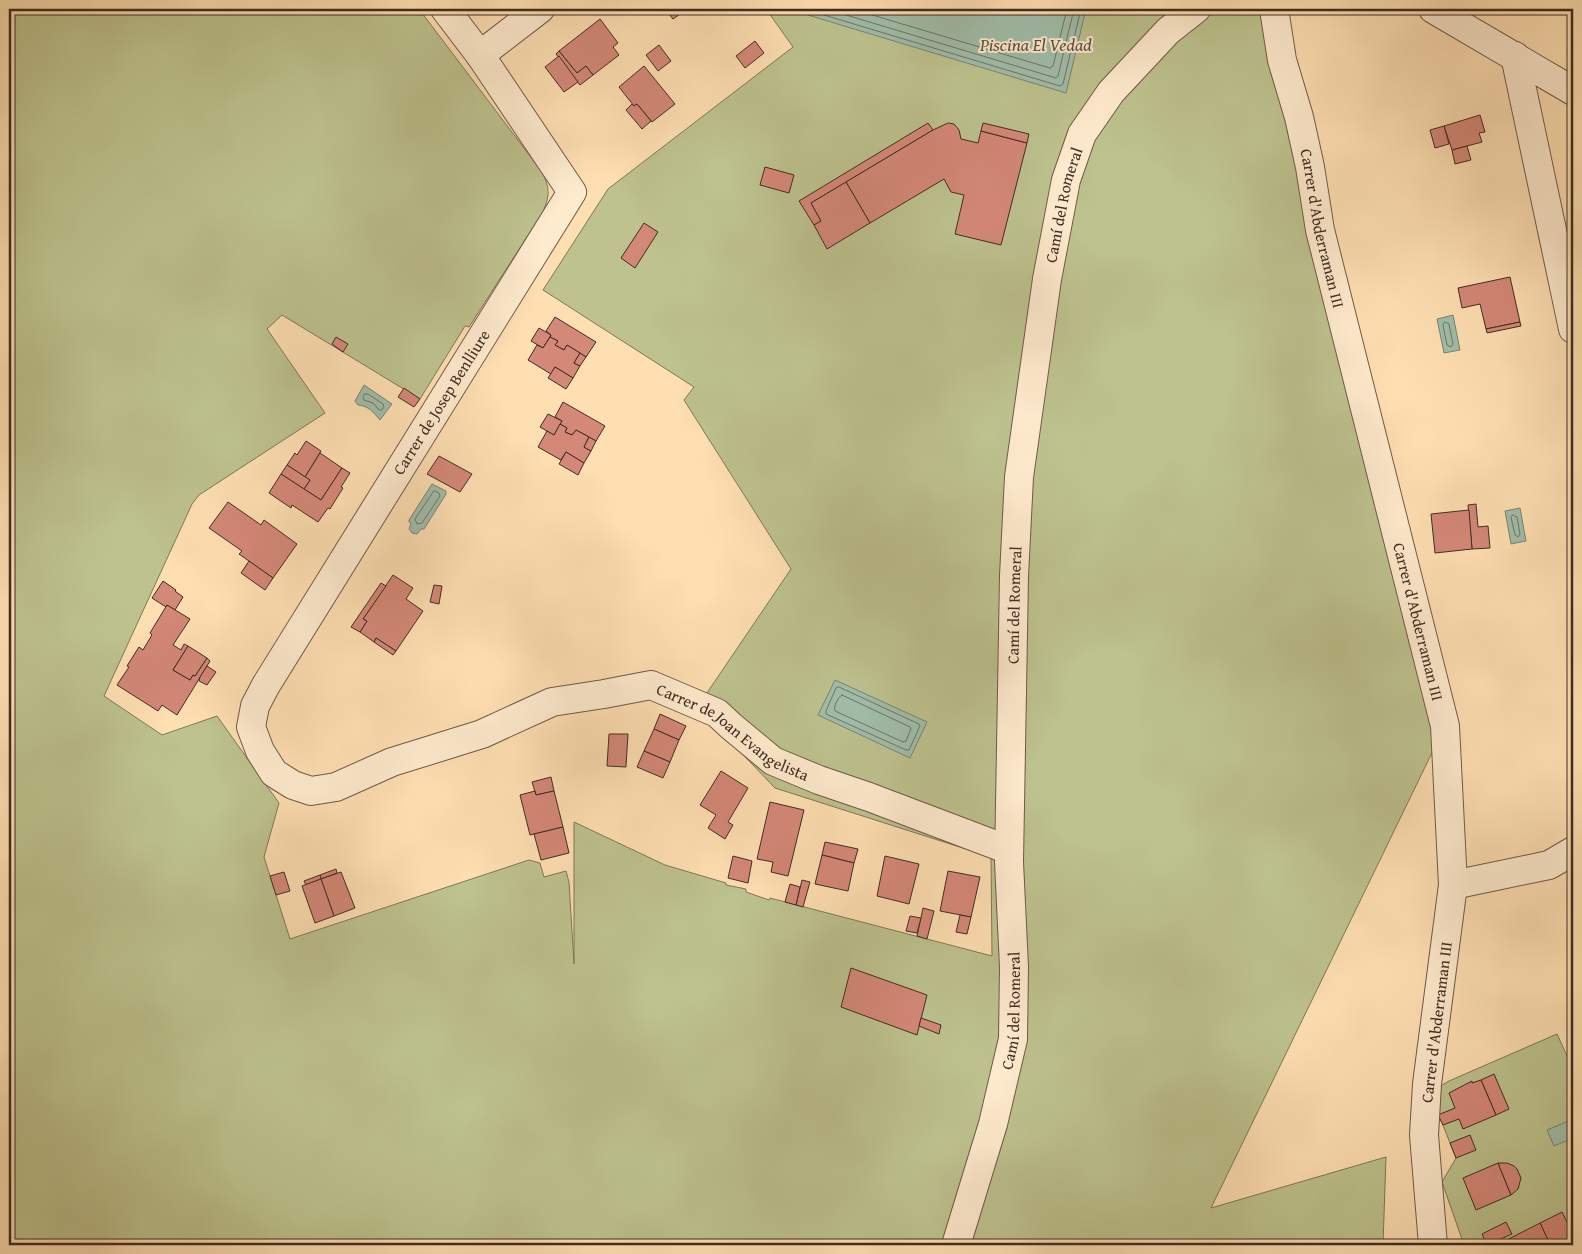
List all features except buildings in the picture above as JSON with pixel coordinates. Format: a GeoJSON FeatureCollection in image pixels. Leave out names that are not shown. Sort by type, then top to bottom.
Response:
{"type":"FeatureCollection","features":[{"type":"Feature","properties":{"kind":"street","name":"Carrer de Josep Benlliure"},"geometry":{"type":"LineString","coordinates":[[311,791],[293,785],[274,773],[260,751],[251,727],[255,706],[266,685],[572,192],[480,55],[445,9]]}},
{"type":"Feature","properties":{"kind":"street"},"geometry":{"type":"LineString","coordinates":[[480,55],[540,9]]}},
{"type":"Feature","properties":{"kind":"street","name":"Camí del Romeral"},"geometry":{"type":"LineString","coordinates":[[956,1245],[993,1124],[1013,1039],[1014,967],[1009,850],[1014,576],[1019,477],[1047,279],[1066,180],[1082,134],[1111,92],[1168,30],[1196,9]]}},
{"type":"Feature","properties":{"kind":"street","name":"Carrer d'Abderraman III"},"geometry":{"type":"LineString","coordinates":[[1274,9],[1282,60],[1299,117],[1310,167],[1320,230],[1445,726],[1454,886],[1427,1084],[1424,1135],[1433,1245]]}},
{"type":"Feature","properties":{"kind":"street"},"geometry":{"type":"LineString","coordinates":[[1433,9],[1573,91]]}},
{"type":"Feature","properties":{"kind":"street"},"geometry":{"type":"LineString","coordinates":[[1515,56],[1573,329]]}},
{"type":"Feature","properties":{"kind":"street","name":"Carrer de Joan Evangelista"},"geometry":{"type":"LineString","coordinates":[[311,791],[336,787],[392,762],[482,734],[552,702],[651,685],[717,712],[773,761],[819,780],[869,796],[1009,850]]}},
{"type":"Feature","properties":{"kind":"street"},"geometry":{"type":"LineString","coordinates":[[1454,886],[1549,865],[1573,851]]}},
{"type":"Feature","properties":{"kind":"green space"},"geometry":{"type":"Polygon","coordinates":[[[9,9],[419,9],[542,172],[547,183],[548,192],[543,212],[469,327],[465,326],[420,399],[282,315],[267,329],[325,413],[199,495],[192,504],[104,696],[162,735],[217,716],[279,803],[264,857],[290,939],[529,860],[540,863],[544,877],[566,871],[569,882],[574,964],[574,822],[665,865],[726,883],[726,885],[746,889],[746,892],[769,900],[770,898],[992,956],[991,857],[775,788],[726,737],[694,712],[791,569],[684,400],[694,387],[543,290],[608,189],[793,47],[766,9],[1278,9],[1317,154],[1445,726],[1211,1208],[1386,1157],[1383,1245],[9,1245],[9,9]]]}},
{"type":"Feature","properties":{"kind":"green space"},"geometry":{"type":"Polygon","coordinates":[[[1557,1034],[1573,1069],[1573,1245],[1464,1245],[1442,1182],[1456,1158],[1431,1095],[1432,1091],[1449,1081],[1557,1034]]]}},
{"type":"Feature","properties":{"kind":"water","name":"Piscina El Vedad"},"geometry":{"type":"Polygon","coordinates":[[[788,9],[1086,9],[1066,93],[788,9]]]}},
{"type":"Feature","properties":{"kind":"water"},"geometry":{"type":"Polygon","coordinates":[[[1453,315],[1460,350],[1444,353],[1437,319],[1453,315]]]}},
{"type":"Feature","properties":{"kind":"water"},"geometry":{"type":"Polygon","coordinates":[[[364,385],[392,404],[380,420],[370,410],[358,405],[355,401],[364,385]]]}},
{"type":"Feature","properties":{"kind":"water"},"geometry":{"type":"Polygon","coordinates":[[[432,484],[446,491],[446,494],[424,529],[421,529],[417,534],[412,533],[409,529],[411,523],[409,520],[432,484]]]}},
{"type":"Feature","properties":{"kind":"water"},"geometry":{"type":"Polygon","coordinates":[[[1520,508],[1526,541],[1511,544],[1505,511],[1520,508]]]}},
{"type":"Feature","properties":{"kind":"water"},"geometry":{"type":"Polygon","coordinates":[[[835,680],[927,722],[910,758],[818,715],[835,680]]]}},
{"type":"Feature","properties":{"kind":"water"},"geometry":{"type":"Polygon","coordinates":[[[1573,1119],[1573,1138],[1554,1146],[1547,1130],[1573,1119]]]}}]}
